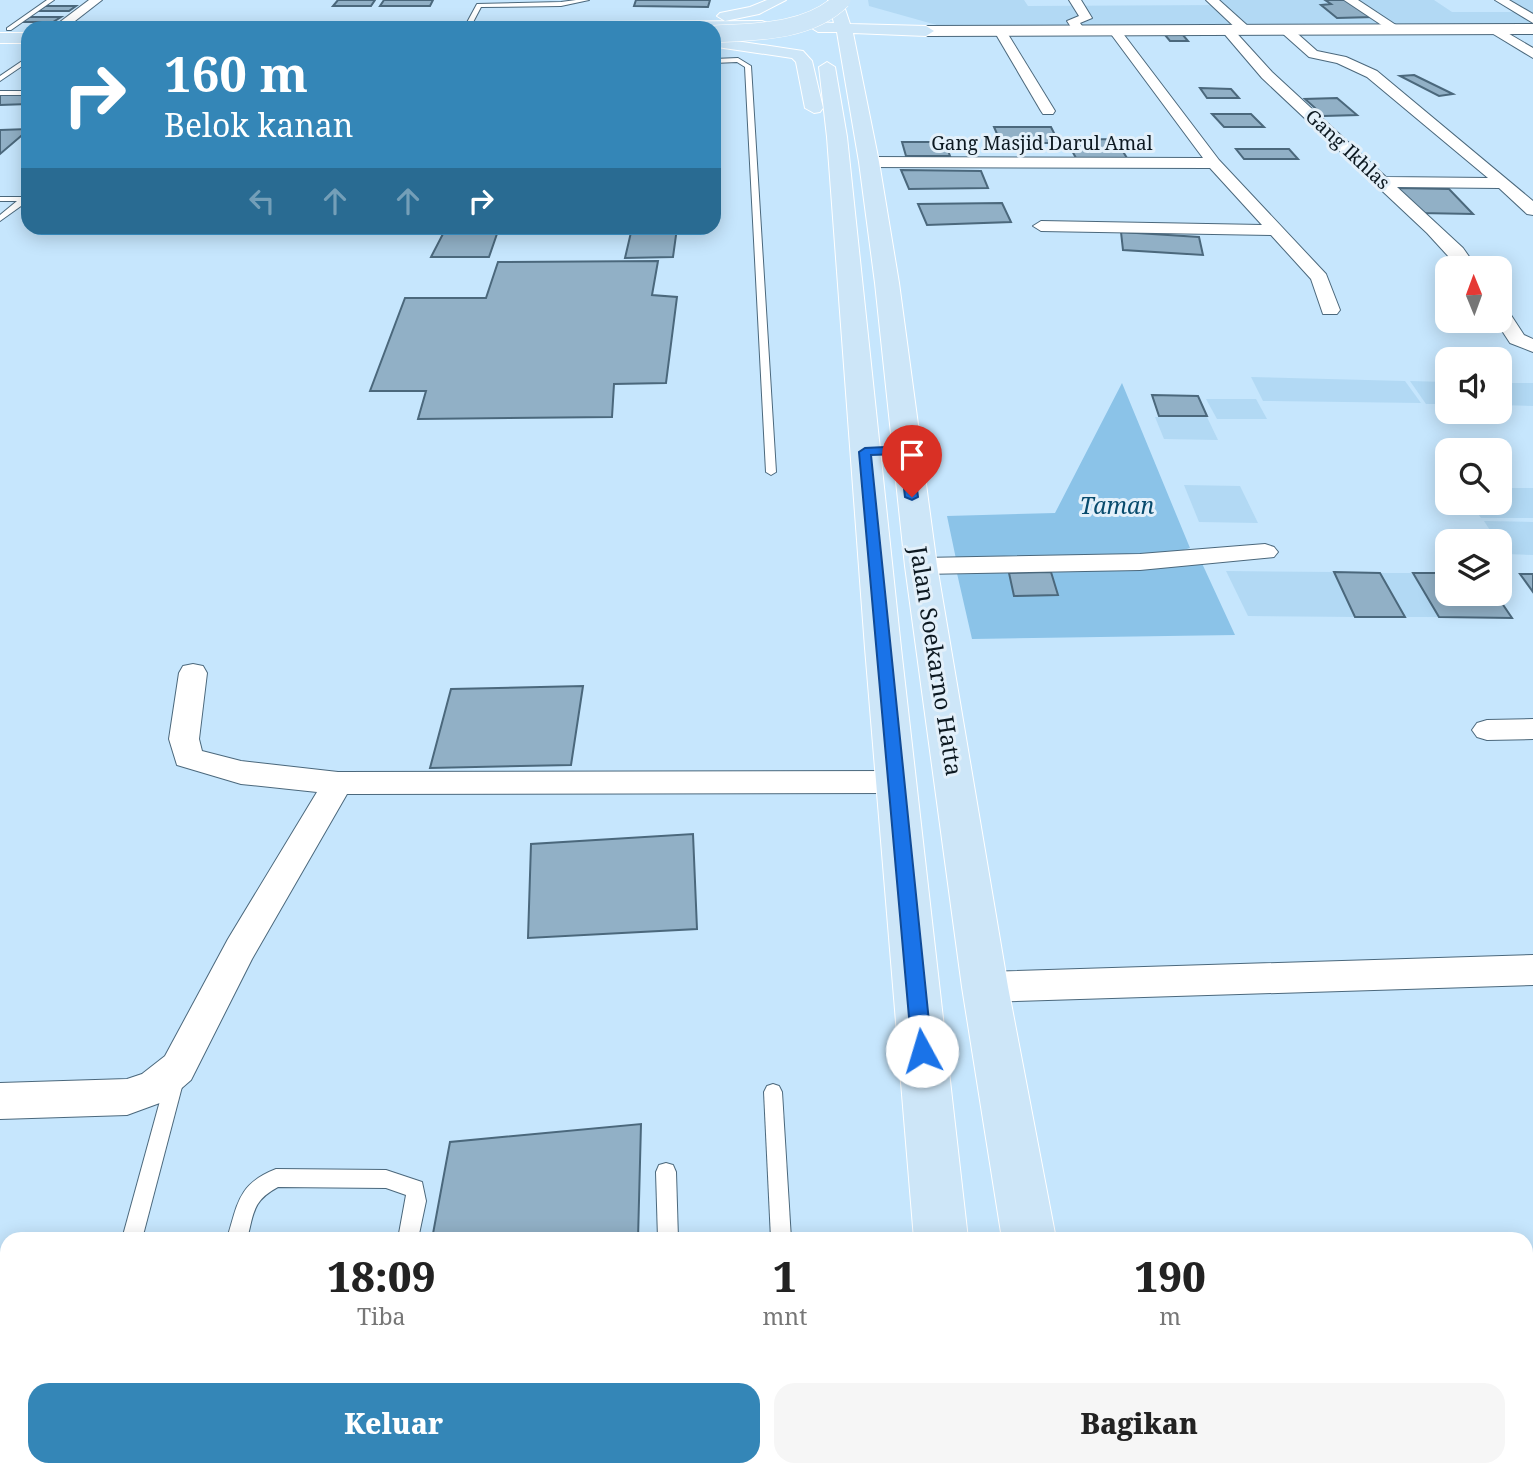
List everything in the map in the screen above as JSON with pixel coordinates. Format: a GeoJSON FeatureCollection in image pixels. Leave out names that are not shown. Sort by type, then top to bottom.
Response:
{"type":"FeatureCollection","features":[{"type":"Feature","properties":{"kind":"main road"},"geometry":{"type":"LineString","coordinates":[[667,21],[754,11],[779,0]]}},
{"type":"Feature","properties":{"kind":"main road","name":"Jalan Soekarno Hatta"},"geometry":{"type":"LineString","coordinates":[[815,0],[846,29]]}},
{"type":"Feature","properties":{"kind":"main road","name":"Jalan Soekarno Hatta"},"geometry":{"type":"LineString","coordinates":[[835,0],[846,29],[869,162],[887,283],[921,566],[985,987],[1028,1232]]}},
{"type":"Feature","properties":{"kind":"main road"},"geometry":{"type":"LineString","coordinates":[[721,33],[801,22],[833,10],[842,0]]}},
{"type":"Feature","properties":{"kind":"main road"},"geometry":{"type":"LineString","coordinates":[[889,14],[933,31]]}},
{"type":"Feature","properties":{"kind":"main road"},"geometry":{"type":"LineString","coordinates":[[721,28],[933,31],[1533,29]]}},
{"type":"Feature","properties":{"kind":"main road"},"geometry":{"type":"LineString","coordinates":[[721,41],[846,29]]}},
{"type":"Feature","properties":{"kind":"main road","name":"Jalan Soekarno Hatta"},"geometry":{"type":"LineString","coordinates":[[846,29],[837,137],[940,1232]]}},
{"type":"Feature","properties":{"kind":"main road"},"geometry":{"type":"LineString","coordinates":[[3,32],[21,30]]}},
{"type":"Feature","properties":{"kind":"main road"},"geometry":{"type":"LineString","coordinates":[[3,32],[21,36]]}},
{"type":"Feature","properties":{"kind":"main road"},"geometry":{"type":"LineString","coordinates":[[721,43],[797,54],[804,61],[813,104],[823,123],[837,137]]}},
{"type":"Feature","properties":{"kind":"main road"},"geometry":{"type":"LineString","coordinates":[[865,452],[906,450]]}},
{"type":"Feature","properties":{"kind":"street"},"geometry":{"type":"LineString","coordinates":[[68,21],[96,0]]}},
{"type":"Feature","properties":{"kind":"street"},"geometry":{"type":"LineString","coordinates":[[1075,0],[1086,18],[1073,21],[1079,30]]}},
{"type":"Feature","properties":{"kind":"street"},"geometry":{"type":"LineString","coordinates":[[1212,0],[1245,30]]}},
{"type":"Feature","properties":{"kind":"street"},"geometry":{"type":"LineString","coordinates":[[1350,0],[1396,29]]}},
{"type":"Feature","properties":{"kind":"street"},"geometry":{"type":"LineString","coordinates":[[1501,0],[1533,19]]}},
{"type":"Feature","properties":{"kind":"street"},"geometry":{"type":"LineString","coordinates":[[1494,29],[1533,54]]}},
{"type":"Feature","properties":{"kind":"street"},"geometry":{"type":"LineString","coordinates":[[1114,30],[1214,163],[1320,278],[1330,310]]}},
{"type":"Feature","properties":{"kind":"street","name":"Gang Ikhlas"},"geometry":{"type":"LineString","coordinates":[[1227,30],[1267,75],[1460,256]]}},
{"type":"Feature","properties":{"kind":"street"},"geometry":{"type":"LineString","coordinates":[[1286,30],[1313,54],[1341,60],[1372,74],[1533,210]]}},
{"type":"Feature","properties":{"kind":"street"},"geometry":{"type":"LineString","coordinates":[[1000,31],[1048,111]]}},
{"type":"Feature","properties":{"kind":"street","name":"Gang Masjid Darul Amal"},"geometry":{"type":"LineString","coordinates":[[869,162],[1214,163]]}},
{"type":"Feature","properties":{"kind":"street"},"geometry":{"type":"LineString","coordinates":[[1383,182],[1503,183]]}},
{"type":"Feature","properties":{"kind":"street"},"geometry":{"type":"LineString","coordinates":[[1041,226],[1276,230]]}},
{"type":"Feature","properties":{"kind":"street"},"geometry":{"type":"LineString","coordinates":[[1512,331],[1517,339],[1533,346]]}},
{"type":"Feature","properties":{"kind":"street"},"geometry":{"type":"LineString","coordinates":[[921,566],[1140,562],[1265,552]]}},
{"type":"Feature","properties":{"kind":"street"},"geometry":{"type":"LineString","coordinates":[[193,673],[184,739],[188,757],[203,765],[222,769],[338,783],[896,782]]}},
{"type":"Feature","properties":{"kind":"street"},"geometry":{"type":"LineString","coordinates":[[1487,730],[1533,729]]}},
{"type":"Feature","properties":{"kind":"street"},"geometry":{"type":"LineString","coordinates":[[0,1101],[127,1097],[154,1088],[178,1068],[240,949],[338,783]]}},
{"type":"Feature","properties":{"kind":"street"},"geometry":{"type":"LineString","coordinates":[[985,987],[1533,970]]}},
{"type":"Feature","properties":{"kind":"lane"},"geometry":{"type":"LineString","coordinates":[[3,32],[51,0]]}},
{"type":"Feature","properties":{"kind":"lane"},"geometry":{"type":"LineString","coordinates":[[471,21],[479,5],[567,4],[586,0]]}},
{"type":"Feature","properties":{"kind":"lane"},"geometry":{"type":"LineString","coordinates":[[721,61],[738,60],[748,66],[771,472]]}},
{"type":"Feature","properties":{"kind":"lane"},"geometry":{"type":"LineString","coordinates":[[0,79],[21,64]]}},
{"type":"Feature","properties":{"kind":"lane"},"geometry":{"type":"LineString","coordinates":[[0,93],[21,93]]}},
{"type":"Feature","properties":{"kind":"lane"},"geometry":{"type":"LineString","coordinates":[[0,200],[21,198]]}},
{"type":"Feature","properties":{"kind":"lane"},"geometry":{"type":"LineString","coordinates":[[0,219],[21,201]]}},
{"type":"Feature","properties":{"kind":"lane"},"geometry":{"type":"LineString","coordinates":[[134,1232],[178,1068]]}},
{"type":"Feature","properties":{"kind":"lane"},"geometry":{"type":"LineString","coordinates":[[773,1092],[781,1232]]}},
{"type":"Feature","properties":{"kind":"lane"},"geometry":{"type":"LineString","coordinates":[[666,1172],[668,1232]]}},
{"type":"Feature","properties":{"kind":"lane"},"geometry":{"type":"LineString","coordinates":[[239,1232],[247,1204],[256,1189],[276,1178],[402,1182],[415,1189],[416,1201],[409,1232]]}},
{"type":"Feature","properties":{"kind":"shaded area"},"geometry":{"type":"Polygon","coordinates":[[[868,0],[1024,0],[1028,6],[1221,5],[1217,0],[1434,0],[1452,12],[1525,12],[1507,0],[1533,0],[1533,28],[951,29],[869,6],[868,0]]]}},
{"type":"Feature","properties":{"kind":"shaded area"},"geometry":{"type":"Polygon","coordinates":[[[1251,377],[1405,381],[1421,403],[1263,401],[1251,377]]]}},
{"type":"Feature","properties":{"kind":"shaded area"},"geometry":{"type":"Polygon","coordinates":[[[1410,381],[1435,382],[1435,404],[1426,404],[1410,381]]]}},
{"type":"Feature","properties":{"kind":"shaded area"},"geometry":{"type":"Polygon","coordinates":[[[1512,383],[1533,383],[1533,406],[1512,405],[1512,383]]]}},
{"type":"Feature","properties":{"kind":"shaded area"},"geometry":{"type":"Polygon","coordinates":[[[1206,399],[1256,399],[1267,419],[1217,419],[1206,399]]]}},
{"type":"Feature","properties":{"kind":"shaded area"},"geometry":{"type":"Polygon","coordinates":[[[1155,417],[1207,417],[1218,440],[1164,439],[1155,417]]]}},
{"type":"Feature","properties":{"kind":"shaded area"},"geometry":{"type":"Polygon","coordinates":[[[1184,485],[1240,486],[1258,523],[1199,522],[1184,485]]]}},
{"type":"Feature","properties":{"kind":"shaded area"},"geometry":{"type":"Polygon","coordinates":[[[1512,488],[1533,488],[1533,518],[1481,518],[1479,515],[1512,515],[1512,488]]]}},
{"type":"Feature","properties":{"kind":"shaded area"},"geometry":{"type":"Polygon","coordinates":[[[1484,521],[1533,522],[1533,555],[1512,554],[1512,529],[1489,529],[1484,521]]]}},
{"type":"Feature","properties":{"kind":"shaded area"},"geometry":{"type":"Polygon","coordinates":[[[1226,571],[1334,572],[1355,617],[1248,616],[1226,571]]]}},
{"type":"Feature","properties":{"kind":"shaded area"},"geometry":{"type":"Polygon","coordinates":[[[1380,573],[1413,573],[1439,617],[1405,617],[1380,573]]]}},
{"type":"Feature","properties":{"kind":"green space","name":"Taman"},"geometry":{"type":"Polygon","coordinates":[[[1122,383],[1190,548],[1157,558],[956,559],[947,516],[1055,513],[1122,383]]]}},
{"type":"Feature","properties":{"kind":"green space","name":"Taman"},"geometry":{"type":"Polygon","coordinates":[[[1200,559],[1235,635],[972,639],[956,569],[1167,567],[1200,559]]]}},
{"type":"Feature","properties":{"kind":"building"},"geometry":{"type":"Polygon","coordinates":[[[338,0],[375,0],[371,6],[333,6],[338,0]]]}},
{"type":"Feature","properties":{"kind":"building"},"geometry":{"type":"Polygon","coordinates":[[[384,0],[433,0],[430,6],[380,6],[384,0]]]}},
{"type":"Feature","properties":{"kind":"building"},"geometry":{"type":"Polygon","coordinates":[[[636,0],[710,0],[708,7],[634,6],[636,0]]]}},
{"type":"Feature","properties":{"kind":"building"},"geometry":{"type":"Polygon","coordinates":[[[1325,0],[1349,0],[1372,17],[1337,18],[1321,5],[1331,4],[1325,0]]]}},
{"type":"Feature","properties":{"kind":"building"},"geometry":{"type":"Polygon","coordinates":[[[45,6],[76,6],[69,11],[37,11],[45,6]]]}},
{"type":"Feature","properties":{"kind":"building"},"geometry":{"type":"Polygon","coordinates":[[[29,17],[61,17],[55,21],[23,21],[29,17]]]}},
{"type":"Feature","properties":{"kind":"building"},"geometry":{"type":"Polygon","coordinates":[[[1165,35],[1183,35],[1188,41],[1170,41],[1165,35]]]}},
{"type":"Feature","properties":{"kind":"building"},"geometry":{"type":"Polygon","coordinates":[[[1414,75],[1453,94],[1439,96],[1400,76],[1414,75]]]}},
{"type":"Feature","properties":{"kind":"building"},"geometry":{"type":"Polygon","coordinates":[[[1200,88],[1231,89],[1239,98],[1207,98],[1200,88]]]}},
{"type":"Feature","properties":{"kind":"building"},"geometry":{"type":"Polygon","coordinates":[[[21,94],[21,104],[0,105],[0,95],[21,94]]]}},
{"type":"Feature","properties":{"kind":"building"},"geometry":{"type":"Polygon","coordinates":[[[1337,98],[1357,115],[1324,116],[1305,99],[1337,98]]]}},
{"type":"Feature","properties":{"kind":"building"},"geometry":{"type":"Polygon","coordinates":[[[1212,114],[1251,114],[1264,127],[1224,127],[1212,114]]]}},
{"type":"Feature","properties":{"kind":"building"},"geometry":{"type":"Polygon","coordinates":[[[994,127],[1051,127],[1059,143],[1001,143],[994,127]]]}},
{"type":"Feature","properties":{"kind":"building"},"geometry":{"type":"Polygon","coordinates":[[[21,129],[21,136],[0,154],[0,130],[21,129]]]}},
{"type":"Feature","properties":{"kind":"building"},"geometry":{"type":"Polygon","coordinates":[[[1115,139],[1127,158],[1076,158],[1066,140],[1115,139]]]}},
{"type":"Feature","properties":{"kind":"building"},"geometry":{"type":"Polygon","coordinates":[[[902,142],[945,142],[950,156],[906,156],[902,142]]]}},
{"type":"Feature","properties":{"kind":"building"},"geometry":{"type":"Polygon","coordinates":[[[1236,149],[1289,149],[1298,159],[1244,159],[1236,149]]]}},
{"type":"Feature","properties":{"kind":"building"},"geometry":{"type":"Polygon","coordinates":[[[901,170],[981,171],[988,188],[909,189],[901,170]]]}},
{"type":"Feature","properties":{"kind":"building"},"geometry":{"type":"Polygon","coordinates":[[[1397,188],[1449,189],[1473,214],[1419,213],[1397,188]]]}},
{"type":"Feature","properties":{"kind":"building"},"geometry":{"type":"Polygon","coordinates":[[[1002,203],[1011,222],[927,225],[918,204],[1002,203]]]}},
{"type":"Feature","properties":{"kind":"building"},"geometry":{"type":"Polygon","coordinates":[[[1121,232],[1199,237],[1203,255],[1123,250],[1121,232]]]}},
{"type":"Feature","properties":{"kind":"building"},"geometry":{"type":"Polygon","coordinates":[[[442,235],[497,235],[489,257],[431,257],[442,235]]]}},
{"type":"Feature","properties":{"kind":"building"},"geometry":{"type":"Polygon","coordinates":[[[630,235],[676,235],[673,257],[625,258],[630,235]]]}},
{"type":"Feature","properties":{"kind":"building"},"geometry":{"type":"Polygon","coordinates":[[[658,261],[652,295],[677,297],[666,383],[614,384],[612,417],[418,419],[426,391],[370,391],[405,298],[486,298],[498,262],[658,261]]]}},
{"type":"Feature","properties":{"kind":"building"},"geometry":{"type":"Polygon","coordinates":[[[1152,395],[1198,396],[1207,416],[1159,416],[1152,395]]]}},
{"type":"Feature","properties":{"kind":"building"},"geometry":{"type":"Polygon","coordinates":[[[1051,572],[1058,595],[1014,596],[1009,573],[1051,572]]]}},
{"type":"Feature","properties":{"kind":"building"},"geometry":{"type":"Polygon","coordinates":[[[1334,572],[1380,573],[1405,617],[1355,617],[1334,572]]]}},
{"type":"Feature","properties":{"kind":"building"},"geometry":{"type":"Polygon","coordinates":[[[1413,573],[1435,573],[1435,606],[1504,606],[1512,618],[1439,617],[1413,573]]]}},
{"type":"Feature","properties":{"kind":"building"},"geometry":{"type":"Polygon","coordinates":[[[1520,574],[1533,574],[1533,592],[1520,574]]]}},
{"type":"Feature","properties":{"kind":"building"},"geometry":{"type":"Polygon","coordinates":[[[583,686],[571,765],[430,768],[451,689],[583,686]]]}},
{"type":"Feature","properties":{"kind":"building"},"geometry":{"type":"Polygon","coordinates":[[[693,834],[697,929],[528,938],[531,844],[693,834]]]}},
{"type":"Feature","properties":{"kind":"building"},"geometry":{"type":"Polygon","coordinates":[[[641,1124],[638,1232],[433,1232],[450,1142],[641,1124]]]}},
{"type":"Feature","properties":{"kind":"route"},"geometry":{"type":"LineString","coordinates":[[912,497],[906,450],[865,452],[922,1051]]}}]}
